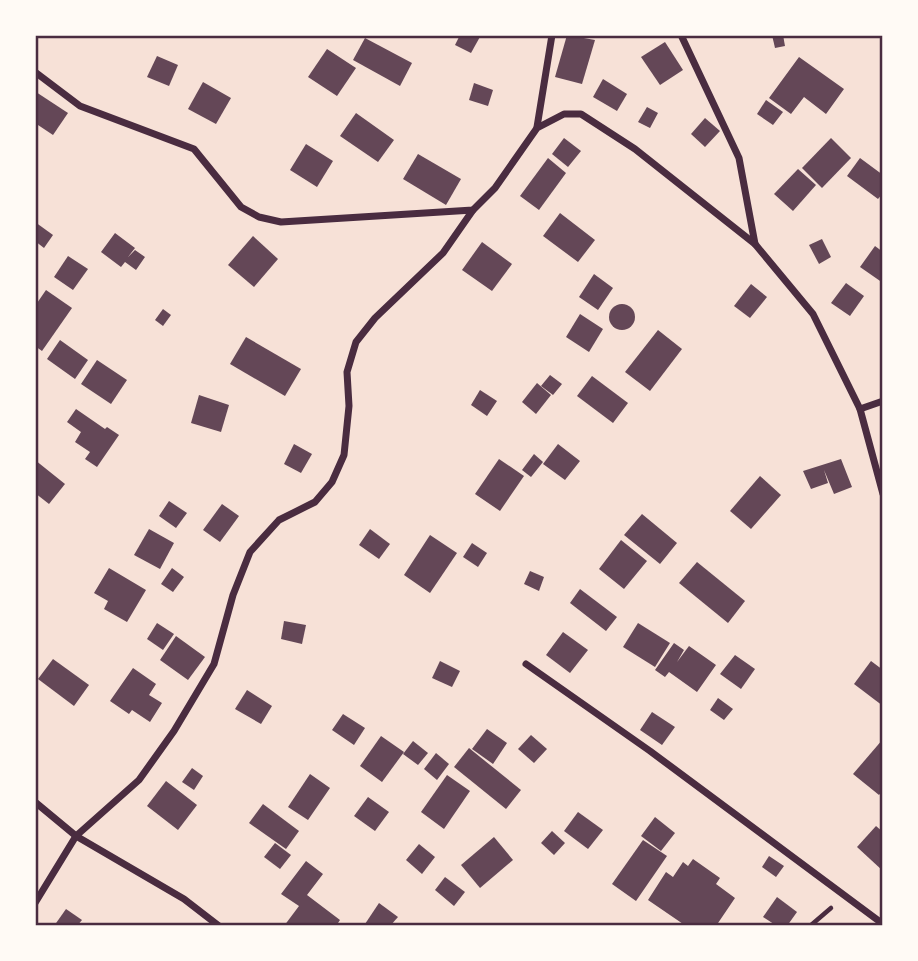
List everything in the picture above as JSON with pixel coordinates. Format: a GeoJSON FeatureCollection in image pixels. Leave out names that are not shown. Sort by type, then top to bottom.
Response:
{"type":"FeatureCollection","features":[{"type":"Feature","properties":{"kind":"street"},"geometry":{"type":"LineString","coordinates":[[35,903],[76,836],[139,780],[174,731],[214,664],[233,595],[250,552],[279,520],[315,502],[332,482],[344,455],[349,406],[347,372],[356,342],[375,318],[443,253],[473,210],[495,188],[537,128],[552,35]]}},
{"type":"Feature","properties":{"kind":"street"},"geometry":{"type":"LineString","coordinates":[[681,35],[740,158],[755,244]]}},
{"type":"Feature","properties":{"kind":"street"},"geometry":{"type":"LineString","coordinates":[[35,72],[80,106],[194,149],[241,207],[259,217],[281,222],[473,210]]}},
{"type":"Feature","properties":{"kind":"street"},"geometry":{"type":"LineString","coordinates":[[537,128],[564,114],[581,114],[635,149],[755,244],[813,314],[860,409],[883,494]]}},
{"type":"Feature","properties":{"kind":"street"},"geometry":{"type":"LineString","coordinates":[[860,409],[883,401]]}},
{"type":"Feature","properties":{"kind":"street"},"geometry":{"type":"LineString","coordinates":[[526,664],[650,751],[883,924]]}},
{"type":"Feature","properties":{"kind":"street"},"geometry":{"type":"LineString","coordinates":[[35,802],[76,836],[184,900],[219,926]]}},
{"type":"Feature","properties":{"kind":"building"},"geometry":{"type":"Polygon","coordinates":[[[460,35],[481,35],[471,53],[455,45],[460,35]]]}},
{"type":"Feature","properties":{"kind":"building"},"geometry":{"type":"Polygon","coordinates":[[[567,35],[595,40],[582,84],[555,77],[567,35]]]}},
{"type":"Feature","properties":{"kind":"building"},"geometry":{"type":"Polygon","coordinates":[[[772,35],[783,35],[785,46],[775,48],[772,35]]]}},
{"type":"Feature","properties":{"kind":"building"},"geometry":{"type":"Polygon","coordinates":[[[365,38],[412,63],[400,86],[353,60],[365,38]]]}},
{"type":"Feature","properties":{"kind":"building"},"geometry":{"type":"Polygon","coordinates":[[[665,42],[683,70],[660,85],[641,57],[665,42]]]}},
{"type":"Feature","properties":{"kind":"building"},"geometry":{"type":"Polygon","coordinates":[[[327,49],[356,68],[337,96],[308,77],[327,49]]]}},
{"type":"Feature","properties":{"kind":"building"},"geometry":{"type":"Polygon","coordinates":[[[157,56],[178,65],[169,86],[147,77],[157,56]]]}},
{"type":"Feature","properties":{"kind":"building"},"geometry":{"type":"Polygon","coordinates":[[[799,57],[844,89],[826,114],[804,97],[791,114],[769,98],[799,57]]]}},
{"type":"Feature","properties":{"kind":"building"},"geometry":{"type":"Polygon","coordinates":[[[603,79],[627,94],[617,111],[593,97],[603,79]]]}},
{"type":"Feature","properties":{"kind":"building"},"geometry":{"type":"Polygon","coordinates":[[[203,82],[231,98],[216,124],[188,109],[203,82]]]}},
{"type":"Feature","properties":{"kind":"building"},"geometry":{"type":"Polygon","coordinates":[[[474,83],[493,90],[488,106],[469,100],[474,83]]]}},
{"type":"Feature","properties":{"kind":"building"},"geometry":{"type":"Polygon","coordinates":[[[36,92],[68,113],[53,135],[35,123],[36,92]]]}},
{"type":"Feature","properties":{"kind":"building"},"geometry":{"type":"Polygon","coordinates":[[[766,100],[783,112],[773,125],[757,114],[766,100]]]}},
{"type":"Feature","properties":{"kind":"building"},"geometry":{"type":"Polygon","coordinates":[[[647,107],[658,113],[650,128],[638,122],[647,107]]]}},
{"type":"Feature","properties":{"kind":"building"},"geometry":{"type":"Polygon","coordinates":[[[356,113],[394,140],[378,162],[340,136],[356,113]]]}},
{"type":"Feature","properties":{"kind":"building"},"geometry":{"type":"Polygon","coordinates":[[[705,118],[720,131],[705,147],[691,134],[705,118]]]}},
{"type":"Feature","properties":{"kind":"building"},"geometry":{"type":"Polygon","coordinates":[[[564,138],[581,151],[568,167],[552,154],[564,138]]]}},
{"type":"Feature","properties":{"kind":"building"},"geometry":{"type":"Polygon","coordinates":[[[831,138],[851,158],[822,188],[802,168],[831,138]]]}},
{"type":"Feature","properties":{"kind":"building"},"geometry":{"type":"Polygon","coordinates":[[[306,144],[333,161],[317,187],[290,170],[306,144]]]}},
{"type":"Feature","properties":{"kind":"building"},"geometry":{"type":"Polygon","coordinates":[[[418,154],[461,179],[446,205],[403,179],[418,154]]]}},
{"type":"Feature","properties":{"kind":"building"},"geometry":{"type":"Polygon","coordinates":[[[548,158],[566,173],[539,210],[520,196],[548,158]]]}},
{"type":"Feature","properties":{"kind":"building"},"geometry":{"type":"Polygon","coordinates":[[[860,158],[883,175],[883,193],[878,199],[847,176],[860,158]]]}},
{"type":"Feature","properties":{"kind":"building"},"geometry":{"type":"Polygon","coordinates":[[[798,169],[816,185],[793,211],[774,194],[798,169]]]}},
{"type":"Feature","properties":{"kind":"building"},"geometry":{"type":"Polygon","coordinates":[[[560,213],[595,240],[578,262],[543,236],[560,213]]]}},
{"type":"Feature","properties":{"kind":"building"},"geometry":{"type":"Polygon","coordinates":[[[35,222],[53,235],[44,248],[35,241],[35,222]]]}},
{"type":"Feature","properties":{"kind":"building"},"geometry":{"type":"Polygon","coordinates":[[[115,233],[135,248],[128,257],[135,250],[145,257],[136,270],[125,262],[121,267],[101,252],[115,233]]]}},
{"type":"Feature","properties":{"kind":"building"},"geometry":{"type":"Polygon","coordinates":[[[253,236],[278,259],[254,287],[228,265],[253,236]]]}},
{"type":"Feature","properties":{"kind":"building"},"geometry":{"type":"Polygon","coordinates":[[[822,239],[831,257],[819,264],[809,245],[822,239]]]}},
{"type":"Feature","properties":{"kind":"building"},"geometry":{"type":"Polygon","coordinates":[[[482,242],[512,264],[492,291],[462,270],[482,242]]]}},
{"type":"Feature","properties":{"kind":"building"},"geometry":{"type":"Polygon","coordinates":[[[875,246],[883,252],[883,283],[860,267],[875,246]]]}},
{"type":"Feature","properties":{"kind":"building"},"geometry":{"type":"Polygon","coordinates":[[[68,256],[88,269],[73,290],[54,277],[68,256]]]}},
{"type":"Feature","properties":{"kind":"building"},"geometry":{"type":"Polygon","coordinates":[[[594,274],[613,288],[598,310],[579,297],[594,274]]]}},
{"type":"Feature","properties":{"kind":"building"},"geometry":{"type":"Polygon","coordinates":[[[846,283],[864,296],[850,316],[831,303],[846,283]]]}},
{"type":"Feature","properties":{"kind":"building"},"geometry":{"type":"Polygon","coordinates":[[[751,284],[767,297],[750,318],[734,306],[751,284]]]}},
{"type":"Feature","properties":{"kind":"building"},"geometry":{"type":"Polygon","coordinates":[[[46,290],[72,308],[42,351],[35,346],[35,306],[46,290]]]}},
{"type":"Feature","properties":{"kind":"building"},"geometry":{"type":"Polygon","coordinates":[[[622,304],[631,308],[635,317],[631,326],[622,330],[613,326],[609,317],[613,308],[622,304]]]}},
{"type":"Feature","properties":{"kind":"building"},"geometry":{"type":"Polygon","coordinates":[[[163,309],[171,315],[163,326],[155,320],[163,309]]]}},
{"type":"Feature","properties":{"kind":"building"},"geometry":{"type":"Polygon","coordinates":[[[580,314],[603,329],[589,352],[566,337],[580,314]]]}},
{"type":"Feature","properties":{"kind":"building"},"geometry":{"type":"Polygon","coordinates":[[[658,330],[682,349],[650,391],[625,372],[658,330]]]}},
{"type":"Feature","properties":{"kind":"building"},"geometry":{"type":"Polygon","coordinates":[[[246,337],[301,369],[285,396],[230,364],[246,337]]]}},
{"type":"Feature","properties":{"kind":"building"},"geometry":{"type":"Polygon","coordinates":[[[60,340],[88,360],[75,379],[47,359],[60,340]]]}},
{"type":"Feature","properties":{"kind":"building"},"geometry":{"type":"Polygon","coordinates":[[[97,360],[127,380],[111,404],[81,384],[97,360]]]}},
{"type":"Feature","properties":{"kind":"building"},"geometry":{"type":"Polygon","coordinates":[[[550,375],[562,384],[553,395],[541,386],[550,375]]]}},
{"type":"Feature","properties":{"kind":"building"},"geometry":{"type":"Polygon","coordinates":[[[592,376],[628,403],[613,423],[577,396],[592,376]]]}},
{"type":"Feature","properties":{"kind":"building"},"geometry":{"type":"Polygon","coordinates":[[[537,383],[551,395],[536,414],[522,402],[537,383]]]}},
{"type":"Feature","properties":{"kind":"building"},"geometry":{"type":"Polygon","coordinates":[[[480,390],[497,401],[487,416],[471,405],[480,390]]]}},
{"type":"Feature","properties":{"kind":"building"},"geometry":{"type":"Polygon","coordinates":[[[199,395],[229,405],[221,432],[191,423],[199,395]]]}},
{"type":"Feature","properties":{"kind":"building"},"geometry":{"type":"Polygon","coordinates":[[[76,409],[105,429],[107,427],[119,435],[97,467],[85,459],[90,452],[75,442],[81,432],[67,422],[76,409]]]}},
{"type":"Feature","properties":{"kind":"building"},"geometry":{"type":"Polygon","coordinates":[[[294,444],[312,454],[301,473],[284,464],[294,444]]]}},
{"type":"Feature","properties":{"kind":"building"},"geometry":{"type":"Polygon","coordinates":[[[558,444],[580,461],[565,480],[543,464],[558,444]]]}},
{"type":"Feature","properties":{"kind":"building"},"geometry":{"type":"Polygon","coordinates":[[[534,454],[543,462],[531,477],[522,470],[534,454]]]}},
{"type":"Feature","properties":{"kind":"building"},"geometry":{"type":"Polygon","coordinates":[[[499,459],[524,476],[500,511],[475,494],[499,459]]]}},
{"type":"Feature","properties":{"kind":"building"},"geometry":{"type":"Polygon","coordinates":[[[841,459],[852,487],[834,494],[824,470],[828,483],[811,489],[803,471],[841,459]]]}},
{"type":"Feature","properties":{"kind":"building"},"geometry":{"type":"Polygon","coordinates":[[[35,460],[65,484],[49,504],[35,493],[35,460]]]}},
{"type":"Feature","properties":{"kind":"building"},"geometry":{"type":"Polygon","coordinates":[[[760,476],[781,495],[751,529],[730,511],[760,476]]]}},
{"type":"Feature","properties":{"kind":"building"},"geometry":{"type":"Polygon","coordinates":[[[169,501],[187,513],[176,528],[159,516],[169,501]]]}},
{"type":"Feature","properties":{"kind":"building"},"geometry":{"type":"Polygon","coordinates":[[[222,504],[239,516],[220,542],[203,530],[222,504]]]}},
{"type":"Feature","properties":{"kind":"building"},"geometry":{"type":"Polygon","coordinates":[[[642,514],[677,543],[660,564],[624,535],[642,514]]]}},
{"type":"Feature","properties":{"kind":"building"},"geometry":{"type":"Polygon","coordinates":[[[149,529],[174,543],[160,569],[134,555],[149,529]]]}},
{"type":"Feature","properties":{"kind":"building"},"geometry":{"type":"Polygon","coordinates":[[[370,529],[390,544],[379,559],[359,545],[370,529]]]}},
{"type":"Feature","properties":{"kind":"building"},"geometry":{"type":"Polygon","coordinates":[[[430,535],[457,553],[430,593],[404,575],[430,535]]]}},
{"type":"Feature","properties":{"kind":"building"},"geometry":{"type":"Polygon","coordinates":[[[621,540],[647,561],[624,589],[599,569],[621,540]]]}},
{"type":"Feature","properties":{"kind":"building"},"geometry":{"type":"Polygon","coordinates":[[[472,543],[487,553],[478,567],[463,557],[472,543]]]}},
{"type":"Feature","properties":{"kind":"building"},"geometry":{"type":"Polygon","coordinates":[[[697,562],[745,601],[728,623],[679,583],[697,562]]]}},
{"type":"Feature","properties":{"kind":"building"},"geometry":{"type":"Polygon","coordinates":[[[109,568],[146,590],[127,622],[104,609],[108,601],[94,593],[109,568]]]}},
{"type":"Feature","properties":{"kind":"building"},"geometry":{"type":"Polygon","coordinates":[[[172,568],[184,577],[173,592],[161,584],[172,568]]]}},
{"type":"Feature","properties":{"kind":"building"},"geometry":{"type":"Polygon","coordinates":[[[530,571],[544,577],[539,591],[524,584],[530,571]]]}},
{"type":"Feature","properties":{"kind":"building"},"geometry":{"type":"Polygon","coordinates":[[[580,589],[617,617],[606,631],[570,603],[580,589]]]}},
{"type":"Feature","properties":{"kind":"building"},"geometry":{"type":"Polygon","coordinates":[[[284,621],[306,625],[302,644],[281,639],[284,621]]]}},
{"type":"Feature","properties":{"kind":"building"},"geometry":{"type":"Polygon","coordinates":[[[157,623],[174,634],[163,650],[147,639],[157,623]]]}},
{"type":"Feature","properties":{"kind":"building"},"geometry":{"type":"Polygon","coordinates":[[[638,623],[670,643],[655,667],[623,647],[638,623]]]}},
{"type":"Feature","properties":{"kind":"building"},"geometry":{"type":"Polygon","coordinates":[[[563,632],[588,650],[570,673],[546,655],[563,632]]]}},
{"type":"Feature","properties":{"kind":"building"},"geometry":{"type":"Polygon","coordinates":[[[176,636],[205,657],[188,680],[160,660],[176,636]]]}},
{"type":"Feature","properties":{"kind":"building"},"geometry":{"type":"Polygon","coordinates":[[[674,643],[684,650],[677,662],[689,646],[716,665],[697,692],[669,672],[665,677],[655,670],[674,643]]]}},
{"type":"Feature","properties":{"kind":"building"},"geometry":{"type":"Polygon","coordinates":[[[735,655],[755,669],[741,689],[720,674],[735,655]]]}},
{"type":"Feature","properties":{"kind":"building"},"geometry":{"type":"Polygon","coordinates":[[[53,659],[89,685],[74,706],[38,679],[53,659]]]}},
{"type":"Feature","properties":{"kind":"building"},"geometry":{"type":"Polygon","coordinates":[[[440,661],[460,671],[452,687],[432,678],[440,661]]]}},
{"type":"Feature","properties":{"kind":"building"},"geometry":{"type":"Polygon","coordinates":[[[871,661],[883,670],[883,706],[854,684],[871,661]]]}},
{"type":"Feature","properties":{"kind":"building"},"geometry":{"type":"Polygon","coordinates":[[[133,668],[156,684],[149,695],[162,703],[150,722],[132,710],[129,714],[110,701],[133,668]]]}},
{"type":"Feature","properties":{"kind":"building"},"geometry":{"type":"Polygon","coordinates":[[[247,690],[272,706],[261,724],[235,709],[247,690]]]}},
{"type":"Feature","properties":{"kind":"building"},"geometry":{"type":"Polygon","coordinates":[[[718,698],[733,709],[724,720],[710,710],[718,698]]]}},
{"type":"Feature","properties":{"kind":"building"},"geometry":{"type":"Polygon","coordinates":[[[652,712],[675,727],[662,745],[640,730],[652,712]]]}},
{"type":"Feature","properties":{"kind":"building"},"geometry":{"type":"Polygon","coordinates":[[[343,714],[365,728],[354,745],[332,730],[343,714]]]}},
{"type":"Feature","properties":{"kind":"building"},"geometry":{"type":"Polygon","coordinates":[[[487,729],[507,743],[493,764],[472,749],[487,729]]]}},
{"type":"Feature","properties":{"kind":"building"},"geometry":{"type":"Polygon","coordinates":[[[531,735],[547,749],[534,763],[518,749],[531,735]]]}},
{"type":"Feature","properties":{"kind":"building"},"geometry":{"type":"Polygon","coordinates":[[[381,736],[404,752],[382,782],[360,766],[381,736]]]}},
{"type":"Feature","properties":{"kind":"building"},"geometry":{"type":"Polygon","coordinates":[[[883,739],[883,790],[879,795],[853,774],[883,739]]]}},
{"type":"Feature","properties":{"kind":"building"},"geometry":{"type":"Polygon","coordinates":[[[413,741],[428,753],[418,765],[403,754],[413,741]]]}},
{"type":"Feature","properties":{"kind":"building"},"geometry":{"type":"Polygon","coordinates":[[[469,748],[521,790],[506,809],[454,767],[469,748]]]}},
{"type":"Feature","properties":{"kind":"building"},"geometry":{"type":"Polygon","coordinates":[[[436,753],[449,764],[437,780],[424,769],[436,753]]]}},
{"type":"Feature","properties":{"kind":"building"},"geometry":{"type":"Polygon","coordinates":[[[192,768],[203,776],[194,790],[182,782],[192,768]]]}},
{"type":"Feature","properties":{"kind":"building"},"geometry":{"type":"Polygon","coordinates":[[[310,774],[330,788],[308,820],[288,807],[310,774]]]}},
{"type":"Feature","properties":{"kind":"building"},"geometry":{"type":"Polygon","coordinates":[[[447,775],[470,791],[444,829],[421,812],[447,775]]]}},
{"type":"Feature","properties":{"kind":"building"},"geometry":{"type":"Polygon","coordinates":[[[166,781],[197,805],[178,830],[147,806],[166,781]]]}},
{"type":"Feature","properties":{"kind":"building"},"geometry":{"type":"Polygon","coordinates":[[[368,797],[389,812],[375,831],[354,816],[368,797]]]}},
{"type":"Feature","properties":{"kind":"building"},"geometry":{"type":"Polygon","coordinates":[[[263,804],[299,831],[286,849],[249,823],[263,804]]]}},
{"type":"Feature","properties":{"kind":"building"},"geometry":{"type":"Polygon","coordinates":[[[578,812],[603,830],[588,849],[564,831],[578,812]]]}},
{"type":"Feature","properties":{"kind":"building"},"geometry":{"type":"Polygon","coordinates":[[[655,817],[675,833],[661,851],[641,836],[655,817]]]}},
{"type":"Feature","properties":{"kind":"building"},"geometry":{"type":"Polygon","coordinates":[[[876,826],[883,832],[883,871],[857,847],[876,826]]]}},
{"type":"Feature","properties":{"kind":"building"},"geometry":{"type":"Polygon","coordinates":[[[552,831],[565,843],[554,855],[541,843],[552,831]]]}},
{"type":"Feature","properties":{"kind":"building"},"geometry":{"type":"Polygon","coordinates":[[[494,837],[513,860],[480,888],[461,865],[494,837]]]}},
{"type":"Feature","properties":{"kind":"building"},"geometry":{"type":"Polygon","coordinates":[[[643,840],[667,856],[636,901],[612,884],[643,840]]]}},
{"type":"Feature","properties":{"kind":"building"},"geometry":{"type":"Polygon","coordinates":[[[275,843],[291,855],[280,869],[264,857],[275,843]]]}},
{"type":"Feature","properties":{"kind":"building"},"geometry":{"type":"Polygon","coordinates":[[[419,844],[435,857],[422,874],[406,860],[419,844]]]}},
{"type":"Feature","properties":{"kind":"building"},"geometry":{"type":"Polygon","coordinates":[[[769,856],[784,866],[776,877],[762,867],[769,856]]]}},
{"type":"Feature","properties":{"kind":"building"},"geometry":{"type":"Polygon","coordinates":[[[693,859],[720,878],[716,884],[735,898],[716,926],[686,926],[648,900],[666,872],[673,877],[683,862],[688,866],[693,859]]]}},
{"type":"Feature","properties":{"kind":"building"},"geometry":{"type":"Polygon","coordinates":[[[306,861],[323,874],[307,895],[340,920],[336,926],[284,926],[299,906],[281,894],[306,861]]]}},
{"type":"Feature","properties":{"kind":"building"},"geometry":{"type":"Polygon","coordinates":[[[445,877],[465,892],[454,906],[435,890],[445,877]]]}},
{"type":"Feature","properties":{"kind":"building"},"geometry":{"type":"Polygon","coordinates":[[[777,897],[797,912],[787,926],[777,926],[763,917],[777,897]]]}},
{"type":"Feature","properties":{"kind":"building"},"geometry":{"type":"Polygon","coordinates":[[[379,903],[398,917],[390,926],[368,926],[365,924],[379,903]]]}},
{"type":"Feature","properties":{"kind":"building"},"geometry":{"type":"Polygon","coordinates":[[[66,909],[82,920],[77,926],[54,926],[66,909]]]}}]}
